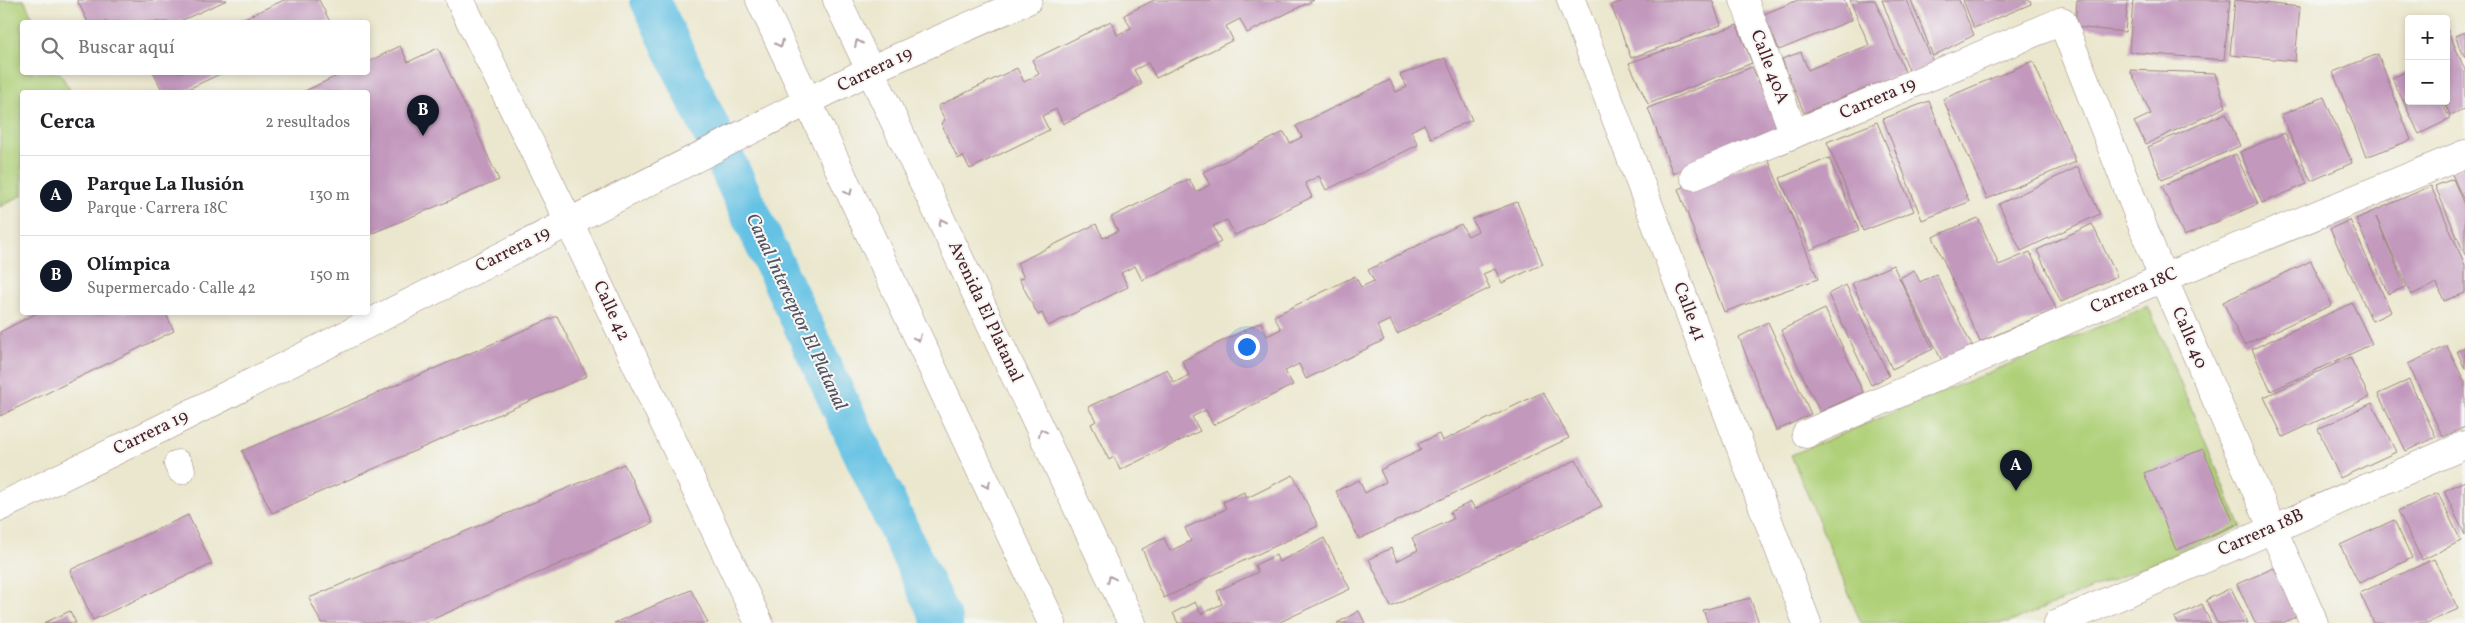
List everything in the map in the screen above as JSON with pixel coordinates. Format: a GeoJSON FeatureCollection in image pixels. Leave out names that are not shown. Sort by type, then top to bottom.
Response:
{"type":"FeatureCollection","features":[{"type":"Feature","properties":{"kind":"street","name":"Calle 42"},"geometry":{"type":"LineString","coordinates":[[460,0],[569,222],[759,623]]}},
{"type":"Feature","properties":{"kind":"street"},"geometry":{"type":"LineString","coordinates":[[760,0],[1052,623]]}},
{"type":"Feature","properties":{"kind":"street","name":"Avenida El Platanal"},"geometry":{"type":"LineString","coordinates":[[838,0],[1132,623]]}},
{"type":"Feature","properties":{"kind":"street","name":"Carrera 19"},"geometry":{"type":"LineString","coordinates":[[0,507],[162,428],[870,70],[1028,0]]}},
{"type":"Feature","properties":{"kind":"street","name":"Calle 41"},"geometry":{"type":"LineString","coordinates":[[1571,0],[1807,623]]}},
{"type":"Feature","properties":{"kind":"street","name":"Calle 40A"},"geometry":{"type":"LineString","coordinates":[[1744,0],[1794,134]]}},
{"type":"Feature","properties":{"kind":"street","name":"Carrera 19"},"geometry":{"type":"LineString","coordinates":[[1694,176],[2062,21]]}},
{"type":"Feature","properties":{"kind":"street","name":"Calle 40"},"geometry":{"type":"LineString","coordinates":[[2062,21],[2164,278],[2314,623]]}},
{"type":"Feature","properties":{"kind":"street","name":"Carrera 18C"},"geometry":{"type":"LineString","coordinates":[[1806,434],[2164,278],[2465,154]]}},
{"type":"Feature","properties":{"kind":"street","name":"Carrera 18B"},"geometry":{"type":"LineString","coordinates":[[2058,623],[2465,445]]}},
{"type":"Feature","properties":{"kind":"green space"},"geometry":{"type":"Polygon","coordinates":[[[0,0],[24,0],[34,20],[20,20],[20,75],[61,75],[70,90],[20,90],[20,196],[0,207],[0,0]]]}},
{"type":"Feature","properties":{"kind":"green space"},"geometry":{"type":"Polygon","coordinates":[[[2148,306],[2241,527],[2008,623],[1861,623],[1791,455],[2148,306]]]}},
{"type":"Feature","properties":{"kind":"building"},"geometry":{"type":"Polygon","coordinates":[[[77,0],[227,0],[182,20],[87,20],[77,0]]]}},
{"type":"Feature","properties":{"kind":"building"},"geometry":{"type":"Polygon","coordinates":[[[284,0],[319,0],[329,20],[240,20],[284,0]]]}},
{"type":"Feature","properties":{"kind":"building"},"geometry":{"type":"Polygon","coordinates":[[[1154,0],[1314,0],[1247,33],[1240,19],[1226,26],[1233,40],[1156,78],[1148,63],[1134,70],[1142,84],[1063,124],[1056,109],[1042,116],[1049,130],[970,169],[963,156],[958,159],[941,123],[945,120],[938,106],[1017,68],[1024,82],[1039,74],[1032,60],[1111,21],[1117,35],[1131,28],[1124,15],[1154,0]]]}},
{"type":"Feature","properties":{"kind":"building"},"geometry":{"type":"Polygon","coordinates":[[[1626,0],[1712,0],[1721,25],[1631,58],[1611,5],[1626,0]]]}},
{"type":"Feature","properties":{"kind":"building"},"geometry":{"type":"Polygon","coordinates":[[[1798,0],[1844,0],[1852,20],[1779,50],[1764,14],[1798,0]]]}},
{"type":"Feature","properties":{"kind":"building"},"geometry":{"type":"Polygon","coordinates":[[[1850,0],[1875,0],[1905,72],[1804,113],[1782,59],[1801,52],[1808,70],[1869,45],[1850,0]]]}},
{"type":"Feature","properties":{"kind":"building"},"geometry":{"type":"Polygon","coordinates":[[[1882,0],[1906,0],[1935,66],[1911,76],[1882,0]]]}},
{"type":"Feature","properties":{"kind":"building"},"geometry":{"type":"Polygon","coordinates":[[[1911,0],[1959,0],[1974,35],[1933,56],[1911,0]]]}},
{"type":"Feature","properties":{"kind":"building"},"geometry":{"type":"Polygon","coordinates":[[[1963,0],[2030,0],[2031,4],[1974,28],[1963,0]]]}},
{"type":"Feature","properties":{"kind":"building"},"geometry":{"type":"Polygon","coordinates":[[[2077,0],[2128,0],[2125,32],[2075,27],[2077,0]]]}},
{"type":"Feature","properties":{"kind":"building"},"geometry":{"type":"Polygon","coordinates":[[[2133,0],[2230,0],[2224,60],[2129,52],[2133,0]]]}},
{"type":"Feature","properties":{"kind":"building"},"geometry":{"type":"Polygon","coordinates":[[[2235,0],[2300,7],[2295,61],[2230,55],[2235,0]]]}},
{"type":"Feature","properties":{"kind":"building"},"geometry":{"type":"Polygon","coordinates":[[[1737,25],[1752,63],[1648,104],[1629,63],[1737,25]]]}},
{"type":"Feature","properties":{"kind":"building"},"geometry":{"type":"Polygon","coordinates":[[[2465,32],[2465,58],[2455,36],[2465,32]]]}},
{"type":"Feature","properties":{"kind":"building"},"geometry":{"type":"Polygon","coordinates":[[[2450,35],[2465,70],[2465,109],[2450,115],[2446,105],[2450,105],[2450,35]]]}},
{"type":"Feature","properties":{"kind":"building"},"geometry":{"type":"Polygon","coordinates":[[[400,46],[408,62],[438,48],[499,180],[370,234],[370,90],[307,90],[339,75],[370,75],[370,61],[400,46]]]}},
{"type":"Feature","properties":{"kind":"building"},"geometry":{"type":"Polygon","coordinates":[[[2378,54],[2411,140],[2366,157],[2333,72],[2378,54]]]}},
{"type":"Feature","properties":{"kind":"building"},"geometry":{"type":"Polygon","coordinates":[[[1445,58],[1472,120],[1431,138],[1424,124],[1411,131],[1418,145],[1326,190],[1319,176],[1305,183],[1312,197],[1235,235],[1227,220],[1213,226],[1221,242],[1142,280],[1135,266],[1121,273],[1128,287],[1048,326],[1042,313],[1038,315],[1019,279],[1024,278],[1017,263],[1096,224],[1103,238],[1118,231],[1111,217],[1189,179],[1196,192],[1210,185],[1203,172],[1284,132],[1290,143],[1302,137],[1296,126],[1390,80],[1396,92],[1407,87],[1400,75],[1445,58]]]}},
{"type":"Feature","properties":{"kind":"building"},"geometry":{"type":"Polygon","coordinates":[[[2033,61],[2076,162],[1987,199],[1943,99],[2033,61]]]}},
{"type":"Feature","properties":{"kind":"building"},"geometry":{"type":"Polygon","coordinates":[[[1752,67],[1780,128],[1673,174],[1648,108],[1752,67]]]}},
{"type":"Feature","properties":{"kind":"building"},"geometry":{"type":"Polygon","coordinates":[[[2130,70],[2215,73],[2226,107],[2146,144],[2134,122],[2151,114],[2130,70]]]}},
{"type":"Feature","properties":{"kind":"building"},"geometry":{"type":"Polygon","coordinates":[[[2405,72],[2405,105],[2392,78],[2405,72]]]}},
{"type":"Feature","properties":{"kind":"building"},"geometry":{"type":"Polygon","coordinates":[[[154,75],[218,75],[186,90],[162,90],[154,75]]]}},
{"type":"Feature","properties":{"kind":"building"},"geometry":{"type":"Polygon","coordinates":[[[2324,97],[2352,163],[2311,181],[2281,115],[2324,97]]]}},
{"type":"Feature","properties":{"kind":"building"},"geometry":{"type":"Polygon","coordinates":[[[1929,101],[1969,202],[1922,220],[1883,119],[1929,101]]]}},
{"type":"Feature","properties":{"kind":"building"},"geometry":{"type":"Polygon","coordinates":[[[2405,105],[2443,105],[2450,119],[2419,134],[2405,105]]]}},
{"type":"Feature","properties":{"kind":"building"},"geometry":{"type":"Polygon","coordinates":[[[2226,113],[2240,146],[2162,180],[2148,147],[2226,113]]]}},
{"type":"Feature","properties":{"kind":"building"},"geometry":{"type":"Polygon","coordinates":[[[1877,122],[1914,211],[1863,231],[1827,142],[1877,122]]]}},
{"type":"Feature","properties":{"kind":"building"},"geometry":{"type":"Polygon","coordinates":[[[2285,133],[2307,184],[2262,203],[2240,152],[2285,133]]]}},
{"type":"Feature","properties":{"kind":"building"},"geometry":{"type":"Polygon","coordinates":[[[2236,154],[2258,204],[2184,236],[2162,186],[2236,154]]]}},
{"type":"Feature","properties":{"kind":"building"},"geometry":{"type":"Polygon","coordinates":[[[1829,158],[1859,230],[1810,250],[1780,178],[1829,158]]]}},
{"type":"Feature","properties":{"kind":"building"},"geometry":{"type":"Polygon","coordinates":[[[1768,159],[1818,279],[1724,312],[1678,189],[1768,159]]]}},
{"type":"Feature","properties":{"kind":"building"},"geometry":{"type":"Polygon","coordinates":[[[2465,166],[2465,203],[2451,172],[2465,166]]]}},
{"type":"Feature","properties":{"kind":"building"},"geometry":{"type":"Polygon","coordinates":[[[2078,167],[2100,214],[2021,251],[1999,204],[2078,167]]]}},
{"type":"Feature","properties":{"kind":"building"},"geometry":{"type":"Polygon","coordinates":[[[2453,179],[2465,207],[2465,255],[2435,186],[2453,179]]]}},
{"type":"Feature","properties":{"kind":"building"},"geometry":{"type":"Polygon","coordinates":[[[2431,186],[2465,265],[2465,293],[2444,301],[2437,283],[2411,295],[2376,217],[2405,287],[2388,294],[2356,219],[2431,186]]]}},
{"type":"Feature","properties":{"kind":"building"},"geometry":{"type":"Polygon","coordinates":[[[1517,202],[1543,264],[1502,283],[1495,269],[1483,274],[1490,288],[1397,334],[1390,320],[1377,326],[1384,340],[1306,379],[1299,364],[1285,371],[1293,385],[1213,425],[1206,410],[1192,417],[1200,431],[1120,470],[1114,457],[1109,460],[1091,424],[1096,421],[1088,407],[1167,369],[1174,383],[1189,375],[1182,361],[1261,322],[1267,336],[1281,329],[1274,316],[1355,276],[1361,287],[1374,281],[1368,270],[1461,224],[1468,236],[1478,231],[1472,219],[1517,202]]]}},
{"type":"Feature","properties":{"kind":"building"},"geometry":{"type":"Polygon","coordinates":[[[1978,218],[1999,265],[2030,252],[2056,309],[1980,342],[1933,237],[1978,218]]]}},
{"type":"Feature","properties":{"kind":"building"},"geometry":{"type":"Polygon","coordinates":[[[2350,220],[2391,312],[2372,321],[2330,229],[2350,220]]]}},
{"type":"Feature","properties":{"kind":"building"},"geometry":{"type":"Polygon","coordinates":[[[2092,224],[2117,276],[2061,302],[2037,250],[2092,224]]]}},
{"type":"Feature","properties":{"kind":"building"},"geometry":{"type":"Polygon","coordinates":[[[2311,261],[2332,305],[2244,345],[2223,302],[2311,261]]]}},
{"type":"Feature","properties":{"kind":"building"},"geometry":{"type":"Polygon","coordinates":[[[1893,265],[1933,349],[1892,369],[1852,283],[1893,265]]]}},
{"type":"Feature","properties":{"kind":"building"},"geometry":{"type":"Polygon","coordinates":[[[1914,270],[1920,282],[1936,274],[1972,346],[1942,361],[1900,278],[1914,270]]]}},
{"type":"Feature","properties":{"kind":"building"},"geometry":{"type":"Polygon","coordinates":[[[1846,285],[1889,376],[1871,385],[1828,294],[1846,285]]]}},
{"type":"Feature","properties":{"kind":"building"},"geometry":{"type":"Polygon","coordinates":[[[2352,303],[2372,344],[2271,391],[2252,349],[2352,303]]]}},
{"type":"Feature","properties":{"kind":"building"},"geometry":{"type":"Polygon","coordinates":[[[1825,309],[1863,392],[1820,412],[1781,330],[1825,309]]]}},
{"type":"Feature","properties":{"kind":"building"},"geometry":{"type":"Polygon","coordinates":[[[33,315],[166,315],[174,331],[0,416],[0,332],[33,315]]]}},
{"type":"Feature","properties":{"kind":"building"},"geometry":{"type":"Polygon","coordinates":[[[557,316],[587,376],[272,513],[242,451],[557,316]]]}},
{"type":"Feature","properties":{"kind":"building"},"geometry":{"type":"Polygon","coordinates":[[[1768,322],[1811,414],[1776,431],[1739,337],[1768,322]]]}},
{"type":"Feature","properties":{"kind":"building"},"geometry":{"type":"Polygon","coordinates":[[[2447,346],[2465,383],[2465,427],[2443,437],[2408,364],[2447,346]]]}},
{"type":"Feature","properties":{"kind":"building"},"geometry":{"type":"Polygon","coordinates":[[[2465,347],[2465,369],[2457,351],[2465,347]]]}},
{"type":"Feature","properties":{"kind":"building"},"geometry":{"type":"Polygon","coordinates":[[[2350,357],[2369,397],[2283,437],[2264,397],[2350,357]]]}},
{"type":"Feature","properties":{"kind":"building"},"geometry":{"type":"Polygon","coordinates":[[[2409,380],[2436,437],[2406,451],[2378,394],[2409,380]]]}},
{"type":"Feature","properties":{"kind":"building"},"geometry":{"type":"Polygon","coordinates":[[[1543,392],[1569,438],[1359,539],[1336,491],[1359,480],[1365,493],[1386,482],[1380,470],[1421,450],[1418,444],[1439,434],[1442,441],[1543,392]]]}},
{"type":"Feature","properties":{"kind":"building"},"geometry":{"type":"Polygon","coordinates":[[[2372,403],[2396,452],[2340,478],[2318,429],[2372,403]]]}},
{"type":"Feature","properties":{"kind":"building"},"geometry":{"type":"Polygon","coordinates":[[[2203,449],[2235,525],[2176,550],[2144,473],[2203,449]]]}},
{"type":"Feature","properties":{"kind":"building"},"geometry":{"type":"Polygon","coordinates":[[[1576,460],[1602,506],[1391,607],[1369,559],[1391,548],[1397,561],[1418,550],[1412,538],[1453,519],[1450,512],[1471,502],[1475,509],[1576,460]]]}},
{"type":"Feature","properties":{"kind":"building"},"geometry":{"type":"Polygon","coordinates":[[[624,464],[653,523],[424,623],[321,623],[309,598],[624,464]]]}},
{"type":"Feature","properties":{"kind":"building"},"geometry":{"type":"Polygon","coordinates":[[[1293,475],[1318,526],[1164,598],[1142,549],[1164,538],[1170,551],[1191,541],[1185,528],[1226,509],[1223,502],[1244,492],[1247,498],[1293,475]]]}},
{"type":"Feature","properties":{"kind":"building"},"geometry":{"type":"Polygon","coordinates":[[[2465,481],[2465,535],[2444,491],[2465,481]]]}},
{"type":"Feature","properties":{"kind":"building"},"geometry":{"type":"Polygon","coordinates":[[[2438,493],[2461,541],[2422,560],[2398,511],[2438,493]]]}},
{"type":"Feature","properties":{"kind":"building"},"geometry":{"type":"Polygon","coordinates":[[[188,515],[212,564],[93,620],[70,570],[188,515]]]}},
{"type":"Feature","properties":{"kind":"building"},"geometry":{"type":"Polygon","coordinates":[[[2394,520],[2412,558],[2359,583],[2340,545],[2394,520]]]}},
{"type":"Feature","properties":{"kind":"building"},"geometry":{"type":"Polygon","coordinates":[[[1324,538],[1350,589],[1278,623],[1178,623],[1173,613],[1195,602],[1201,614],[1222,604],[1217,591],[1258,572],[1255,565],[1276,555],[1279,562],[1324,538]]]}},
{"type":"Feature","properties":{"kind":"building"},"geometry":{"type":"Polygon","coordinates":[[[2434,559],[2458,609],[2427,623],[2374,623],[2360,593],[2434,559]]]}},
{"type":"Feature","properties":{"kind":"building"},"geometry":{"type":"Polygon","coordinates":[[[2274,568],[2297,616],[2283,623],[2255,623],[2237,584],[2274,568]]]}},
{"type":"Feature","properties":{"kind":"building"},"geometry":{"type":"Polygon","coordinates":[[[2231,588],[2248,623],[2217,623],[2206,600],[2231,588]]]}},
{"type":"Feature","properties":{"kind":"building"},"geometry":{"type":"Polygon","coordinates":[[[691,590],[708,623],[614,623],[691,590]]]}},
{"type":"Feature","properties":{"kind":"building"},"geometry":{"type":"Polygon","coordinates":[[[1750,598],[1759,623],[1708,623],[1703,610],[1750,598]]]}},
{"type":"Feature","properties":{"kind":"building"},"geometry":{"type":"Polygon","coordinates":[[[2202,604],[2211,623],[2177,623],[2174,618],[2202,604]]]}},
{"type":"Feature","properties":{"kind":"building"},"geometry":{"type":"Polygon","coordinates":[[[70,611],[76,623],[44,623],[70,611]]]}},
{"type":"Feature","properties":{"kind":"building"},"geometry":{"type":"Polygon","coordinates":[[[1359,611],[1365,623],[1337,623],[1359,611]]]}},
{"type":"Feature","properties":{"kind":"waterway","name":"Canal Interceptor El Platanal"},"geometry":{"type":"LineString","coordinates":[[650,0],[943,623]]}},
{"type":"Feature","properties":{"kind":"place","name":"Olímpica"},"geometry":{"type":"Point","coordinates":[423,136]}},
{"type":"Feature","properties":{"kind":"place","name":"Parque La Ilusión"},"geometry":{"type":"Point","coordinates":[2016,491]}}]}
